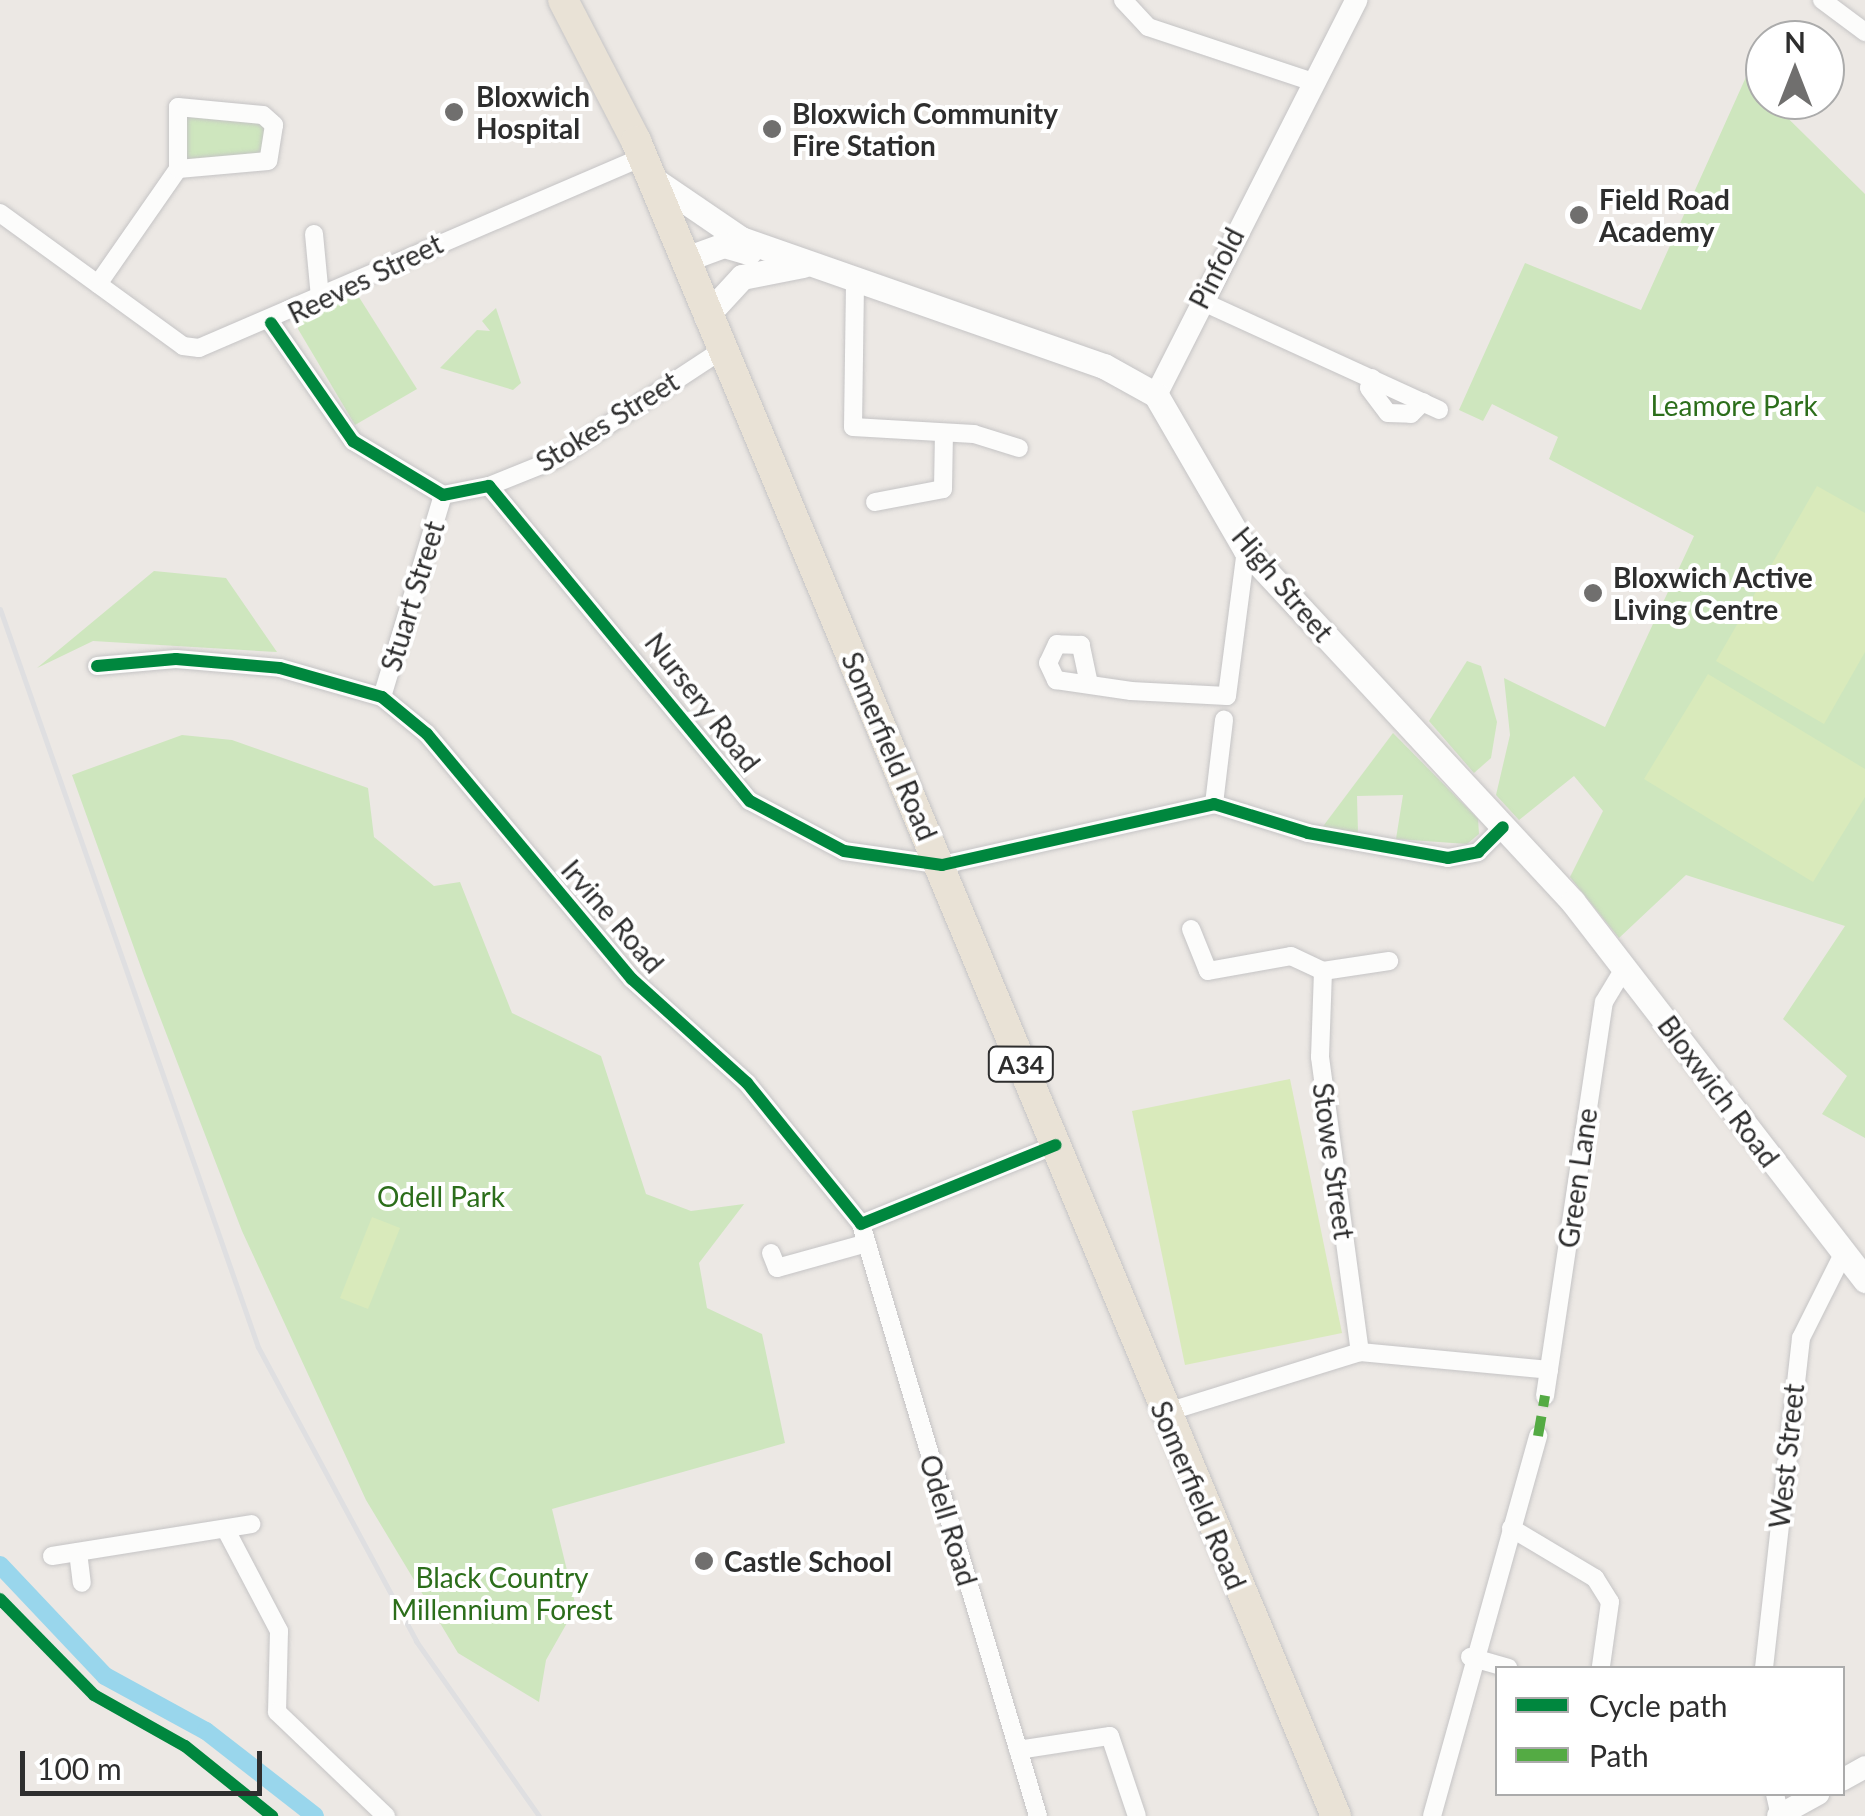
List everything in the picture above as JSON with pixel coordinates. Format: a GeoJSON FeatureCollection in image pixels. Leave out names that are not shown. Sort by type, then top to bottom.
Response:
{"type":"FeatureCollection","features":[{"type":"Feature","properties":{"kind":"highway","name":"A34"},"geometry":{"type":"LineString","coordinates":[[563,0],[646,166]]}},
{"type":"Feature","properties":{"kind":"highway","name":"Somerfield Road"},"geometry":{"type":"LineString","coordinates":[[646,166],[706,316],[942,865],[1164,1413],[1336,1816]]}},
{"type":"Feature","properties":{"kind":"main road"},"geometry":{"type":"LineString","coordinates":[[646,166],[690,212],[803,264],[1104,366],[1156,395]]}},
{"type":"Feature","properties":{"kind":"main road"},"geometry":{"type":"LineString","coordinates":[[683,260],[724,245],[803,264]]}},
{"type":"Feature","properties":{"kind":"main road"},"geometry":{"type":"LineString","coordinates":[[706,316],[742,277],[803,264]]}},
{"type":"Feature","properties":{"kind":"main road","name":"High Street"},"geometry":{"type":"LineString","coordinates":[[1156,395],[1246,550],[1573,902]]}},
{"type":"Feature","properties":{"kind":"main road","name":"Bloxwich Road"},"geometry":{"type":"LineString","coordinates":[[1573,902],[1865,1280]]}},
{"type":"Feature","properties":{"kind":"street"},"geometry":{"type":"LineString","coordinates":[[1123,0],[1148,27],[1313,82]]}},
{"type":"Feature","properties":{"kind":"street","name":"Pinfold"},"geometry":{"type":"LineString","coordinates":[[1156,395],[1198,300],[1356,0]]}},
{"type":"Feature","properties":{"kind":"street"},"geometry":{"type":"LineString","coordinates":[[1822,0],[1865,32]]}},
{"type":"Feature","properties":{"kind":"street"},"geometry":{"type":"LineString","coordinates":[[98,284],[178,169],[178,107],[263,115],[278,144],[274,158],[257,165],[178,169]]}},
{"type":"Feature","properties":{"kind":"street","name":"Reeves Street"},"geometry":{"type":"LineString","coordinates":[[0,213],[193,348],[271,322],[320,298],[646,166]]}},
{"type":"Feature","properties":{"kind":"street"},"geometry":{"type":"LineString","coordinates":[[314,234],[320,298]]}},
{"type":"Feature","properties":{"kind":"street"},"geometry":{"type":"LineString","coordinates":[[855,284],[849,422],[865,434],[944,434],[1019,448]]}},
{"type":"Feature","properties":{"kind":"street"},"geometry":{"type":"LineString","coordinates":[[1198,300],[1431,406]]}},
{"type":"Feature","properties":{"kind":"street"},"geometry":{"type":"LineString","coordinates":[[271,322],[353,441],[443,496],[489,486]]}},
{"type":"Feature","properties":{"kind":"street","name":"Stokes Street"},"geometry":{"type":"LineString","coordinates":[[489,486],[556,460],[722,350]]}},
{"type":"Feature","properties":{"kind":"street"},"geometry":{"type":"LineString","coordinates":[[875,502],[943,489],[944,434]]}},
{"type":"Feature","properties":{"kind":"street","name":"Nursery Road"},"geometry":{"type":"LineString","coordinates":[[489,486],[767,816],[844,851],[942,865],[1214,804],[1308,833],[1448,858],[1478,852],[1503,826]]}},
{"type":"Feature","properties":{"kind":"street","name":"Stuart Street"},"geometry":{"type":"LineString","coordinates":[[382,696],[443,496]]}},
{"type":"Feature","properties":{"kind":"street"},"geometry":{"type":"LineString","coordinates":[[1089,684],[1227,696],[1246,550]]}},
{"type":"Feature","properties":{"kind":"street","name":"Irvine Road"},"geometry":{"type":"LineString","coordinates":[[98,666],[176,660],[280,668],[382,696],[427,734],[632,979],[747,1083],[860,1224]]}},
{"type":"Feature","properties":{"kind":"street"},"geometry":{"type":"LineString","coordinates":[[1214,804],[1224,720]]}},
{"type":"Feature","properties":{"kind":"street"},"geometry":{"type":"LineString","coordinates":[[1191,929],[1208,971],[1290,956],[1323,971],[1389,961]]}},
{"type":"Feature","properties":{"kind":"street","name":"Green Lane"},"geometry":{"type":"LineString","coordinates":[[1545,1396],[1604,1002],[1625,967]]}},
{"type":"Feature","properties":{"kind":"street","name":"Stowe Street"},"geometry":{"type":"LineString","coordinates":[[1323,971],[1320,1057],[1360,1352]]}},
{"type":"Feature","properties":{"kind":"street"},"geometry":{"type":"LineString","coordinates":[[860,1224],[1056,1145]]}},
{"type":"Feature","properties":{"kind":"street","name":"Odell Road"},"geometry":{"type":"LineString","coordinates":[[860,1224],[1038,1816]]}},
{"type":"Feature","properties":{"kind":"street"},"geometry":{"type":"LineString","coordinates":[[776,1269],[867,1243]]}},
{"type":"Feature","properties":{"kind":"street","name":"West Street"},"geometry":{"type":"LineString","coordinates":[[1764,1666],[1801,1338],[1844,1254]]}},
{"type":"Feature","properties":{"kind":"street"},"geometry":{"type":"LineString","coordinates":[[1164,1413],[1360,1352],[1548,1370]]}},
{"type":"Feature","properties":{"kind":"street"},"geometry":{"type":"LineString","coordinates":[[1432,1816],[1470,1657],[1538,1436]]}},
{"type":"Feature","properties":{"kind":"street"},"geometry":{"type":"LineString","coordinates":[[52,1556],[250,1524]]}},
{"type":"Feature","properties":{"kind":"street"},"geometry":{"type":"LineString","coordinates":[[1511,1528],[1595,1578],[1610,1602],[1601,1666]]}},
{"type":"Feature","properties":{"kind":"street"},"geometry":{"type":"LineString","coordinates":[[226,1530],[233,1558],[279,1632],[277,1712],[386,1816]]}},
{"type":"Feature","properties":{"kind":"street"},"geometry":{"type":"LineString","coordinates":[[78,1552],[82,1583]]}},
{"type":"Feature","properties":{"kind":"street"},"geometry":{"type":"LineString","coordinates":[[1470,1657],[1501,1666]]}},
{"type":"Feature","properties":{"kind":"street"},"geometry":{"type":"LineString","coordinates":[[1018,1750],[1110,1736],[1137,1816]]}},
{"type":"Feature","properties":{"kind":"street"},"geometry":{"type":"LineString","coordinates":[[1779,1816],[1814,1796]]}},
{"type":"Feature","properties":{"kind":"green space","name":"Leamore Park"},"geometry":{"type":"Polygon","coordinates":[[[1745,79],[1745,120],[1790,120],[1865,194],[1865,1138],[1822,1114],[1847,1076],[1783,1019],[1845,926],[1686,875],[1619,938],[1570,877],[1603,811],[1574,776],[1519,820],[1496,795],[1510,735],[1504,678],[1605,727],[1694,536],[1549,459],[1558,437],[1492,404],[1483,421],[1459,410],[1525,263],[1641,310],[1745,79]]]}},
{"type":"Feature","properties":{"kind":"green space"},"geometry":{"type":"Polygon","coordinates":[[[181,110],[268,122],[268,157],[186,165],[181,110]]]}},
{"type":"Feature","properties":{"kind":"green space"},"geometry":{"type":"Polygon","coordinates":[[[357,294],[417,389],[355,425],[298,329],[300,316],[357,294]]]}},
{"type":"Feature","properties":{"kind":"green space"},"geometry":{"type":"Polygon","coordinates":[[[496,308],[521,383],[513,390],[440,368],[477,330],[490,331],[482,321],[496,308]]]}},
{"type":"Feature","properties":{"kind":"green space"},"geometry":{"type":"Polygon","coordinates":[[[1817,486],[1865,513],[1865,652],[1824,724],[1716,661],[1817,486]]]}},
{"type":"Feature","properties":{"kind":"green space"},"geometry":{"type":"Polygon","coordinates":[[[154,571],[226,578],[277,652],[93,641],[37,668],[154,571]]]}},
{"type":"Feature","properties":{"kind":"green space"},"geometry":{"type":"Polygon","coordinates":[[[1467,661],[1481,666],[1497,722],[1491,758],[1474,773],[1429,721],[1467,661]]]}},
{"type":"Feature","properties":{"kind":"green space"},"geometry":{"type":"Polygon","coordinates":[[[1708,674],[1865,769],[1865,797],[1813,882],[1644,779],[1708,674]]]}},
{"type":"Feature","properties":{"kind":"green space"},"geometry":{"type":"Polygon","coordinates":[[[1393,733],[1478,819],[1479,834],[1467,844],[1396,839],[1403,795],[1357,796],[1358,833],[1321,829],[1393,733]]]}},
{"type":"Feature","properties":{"kind":"green space","name":"Odell Park"},"geometry":{"type":"Polygon","coordinates":[[[182,735],[232,740],[368,788],[374,837],[434,886],[460,882],[512,1013],[601,1056],[646,1194],[691,1211],[744,1204],[699,1263],[707,1308],[762,1334],[785,1443],[552,1509],[576,1607],[546,1660],[539,1702],[458,1653],[366,1500],[242,1231],[143,973],[72,775],[182,735]]]}},
{"type":"Feature","properties":{"kind":"green space"},"geometry":{"type":"Polygon","coordinates":[[[1290,1079],[1342,1333],[1185,1365],[1132,1111],[1290,1079]]]}},
{"type":"Feature","properties":{"kind":"green space"},"geometry":{"type":"Polygon","coordinates":[[[372,1217],[400,1228],[368,1309],[340,1298],[372,1217]]]}},
{"type":"Feature","properties":{"kind":"waterway"},"geometry":{"type":"LineString","coordinates":[[0,1565],[105,1676],[206,1731],[315,1816]]}},
{"type":"Feature","properties":{"kind":"railway"},"geometry":{"type":"LineString","coordinates":[[0,609],[258,1347],[416,1641],[539,1816]]}},
{"type":"Feature","properties":{"kind":"marked path"},"geometry":{"type":"LineString","coordinates":[[1538,1436],[1545,1396]]}},
{"type":"Feature","properties":{"kind":"cycle path"},"geometry":{"type":"LineString","coordinates":[[271,323],[353,441],[443,495],[489,486],[750,801],[844,851],[942,865],[1214,804],[1308,833],[1448,858],[1478,852],[1503,827]]}},
{"type":"Feature","properties":{"kind":"cycle path"},"geometry":{"type":"LineString","coordinates":[[97,666],[176,659],[280,668],[382,697],[427,734],[632,979],[747,1083],[861,1224],[1056,1145]]}},
{"type":"Feature","properties":{"kind":"cycle path"},"geometry":{"type":"LineString","coordinates":[[0,1599],[94,1695],[185,1746],[272,1816]]}},
{"type":"Feature","properties":{"kind":"place","name":"Bloxwich Hospital"},"geometry":{"type":"Point","coordinates":[454,112]}},
{"type":"Feature","properties":{"kind":"place","name":"Bloxwich Community Fire Station"},"geometry":{"type":"Point","coordinates":[772,129]}},
{"type":"Feature","properties":{"kind":"place","name":"Field Road Academy"},"geometry":{"type":"Point","coordinates":[1579,215]}},
{"type":"Feature","properties":{"kind":"place","name":"Bloxwich Active Living Centre"},"geometry":{"type":"Point","coordinates":[1593,593]}},
{"type":"Feature","properties":{"kind":"place","name":"Castle School"},"geometry":{"type":"Point","coordinates":[704,1561]}},
{"type":"Feature","properties":{"kind":"park label","name":"Black Country Millennium Forest"},"geometry":{"type":"Point","coordinates":[502,1593]}}]}
